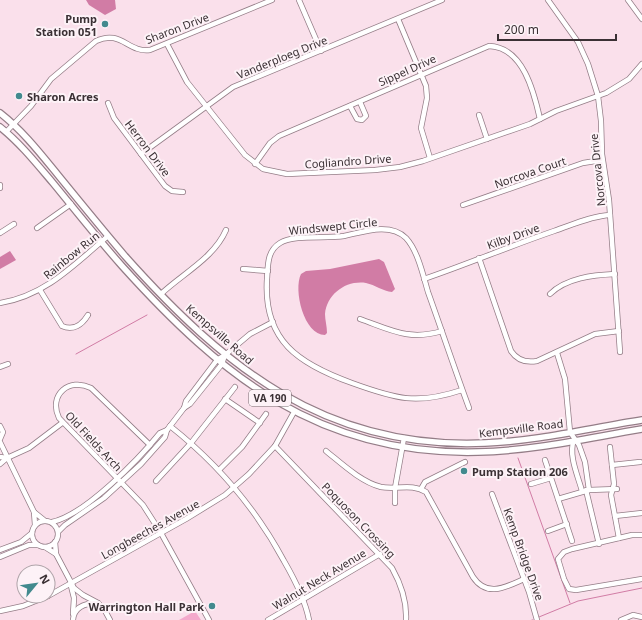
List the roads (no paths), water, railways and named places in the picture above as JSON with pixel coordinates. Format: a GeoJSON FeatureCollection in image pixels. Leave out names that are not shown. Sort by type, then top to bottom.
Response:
{"type":"FeatureCollection","features":[{"type":"Feature","properties":{"kind":"main road","name":"Kempsville Road"},"geometry":{"type":"LineString","coordinates":[[0,114],[30,142],[108,236],[161,294],[226,355],[265,384],[316,412],[356,426],[404,438],[442,442],[485,443],[514,441],[642,420]]}},
{"type":"Feature","properties":{"kind":"main road","name":"Kempsville Road"},"geometry":{"type":"LineString","coordinates":[[0,127],[25,150],[101,242],[162,308],[222,364],[256,390],[294,412],[355,436],[402,446],[440,451],[477,452],[514,450],[642,429]]}},
{"type":"Feature","properties":{"kind":"street","name":"Sharon Drive"},"geometry":{"type":"LineString","coordinates":[[6,132],[31,106],[51,79],[96,41],[114,37],[134,48],[145,51],[167,44],[272,0]]}},
{"type":"Feature","properties":{"kind":"street"},"geometry":{"type":"LineString","coordinates":[[299,0],[321,51]]}},
{"type":"Feature","properties":{"kind":"street","name":"Vanderploeg Drive"},"geometry":{"type":"LineString","coordinates":[[141,154],[205,106],[237,85],[442,0]]}},
{"type":"Feature","properties":{"kind":"street","name":"Norcova Drive"},"geometry":{"type":"LineString","coordinates":[[548,0],[578,42],[588,64],[598,96],[601,121],[602,160],[610,215],[620,352]]}},
{"type":"Feature","properties":{"kind":"street"},"geometry":{"type":"LineString","coordinates":[[628,0],[642,19]]}},
{"type":"Feature","properties":{"kind":"street"},"geometry":{"type":"LineString","coordinates":[[398,19],[426,86],[427,98],[421,128],[430,158]]}},
{"type":"Feature","properties":{"kind":"street","name":"Cogliandro Drive"},"geometry":{"type":"LineString","coordinates":[[167,44],[181,72],[205,106],[236,145],[255,164],[269,171],[293,174],[387,169],[430,158],[530,124],[556,111],[598,96],[621,85],[642,64]]}},
{"type":"Feature","properties":{"kind":"street","name":"Sippel Drive"},"geometry":{"type":"LineString","coordinates":[[255,164],[270,143],[279,136],[360,102],[483,47],[500,47],[510,52],[524,72],[532,88],[540,119]]}},
{"type":"Feature","properties":{"kind":"street"},"geometry":{"type":"LineString","coordinates":[[350,106],[357,119],[362,120],[366,116],[360,102]]}},
{"type":"Feature","properties":{"kind":"street","name":"Herron Drive"},"geometry":{"type":"LineString","coordinates":[[108,103],[114,118],[165,186],[172,191],[183,192]]}},
{"type":"Feature","properties":{"kind":"street"},"geometry":{"type":"LineString","coordinates":[[479,115],[487,139]]}},
{"type":"Feature","properties":{"kind":"street","name":"Norcova Court"},"geometry":{"type":"LineString","coordinates":[[463,205],[583,163],[602,160]]}},
{"type":"Feature","properties":{"kind":"street"},"geometry":{"type":"LineString","coordinates":[[37,228],[70,204]]}},
{"type":"Feature","properties":{"kind":"street","name":"Kilby Drive"},"geometry":{"type":"LineString","coordinates":[[424,279],[596,216],[610,215]]}},
{"type":"Feature","properties":{"kind":"street"},"geometry":{"type":"LineString","coordinates":[[0,233],[14,224]]}},
{"type":"Feature","properties":{"kind":"street","name":"Windswept Circle"},"geometry":{"type":"LineString","coordinates":[[462,390],[433,398],[407,399],[383,394],[329,375],[302,361],[292,352],[280,337],[272,322],[268,304],[268,271],[270,253],[281,242],[290,239],[341,236],[386,229],[401,234],[409,243],[424,279],[469,408]]}},
{"type":"Feature","properties":{"kind":"street"},"geometry":{"type":"LineString","coordinates":[[161,294],[175,281],[183,277],[221,241],[226,230]]}},
{"type":"Feature","properties":{"kind":"street","name":"Rainbow Run"},"geometry":{"type":"LineString","coordinates":[[0,303],[20,299],[40,290],[60,277],[108,236]]}},
{"type":"Feature","properties":{"kind":"street"},"geometry":{"type":"LineString","coordinates":[[479,258],[513,353],[520,359],[532,362],[596,334],[619,331]]}},
{"type":"Feature","properties":{"kind":"street"},"geometry":{"type":"LineString","coordinates":[[243,269],[268,271]]}},
{"type":"Feature","properties":{"kind":"street"},"geometry":{"type":"LineString","coordinates":[[550,294],[564,284],[581,279],[615,274]]}},
{"type":"Feature","properties":{"kind":"street"},"geometry":{"type":"LineString","coordinates":[[40,290],[62,326],[74,328],[82,323],[88,315]]}},
{"type":"Feature","properties":{"kind":"street"},"geometry":{"type":"LineString","coordinates":[[360,319],[408,335],[424,335],[442,330]]}},
{"type":"Feature","properties":{"kind":"street"},"geometry":{"type":"LineString","coordinates":[[184,408],[186,401],[217,360],[226,355],[250,334],[272,322]]}},
{"type":"Feature","properties":{"kind":"street"},"geometry":{"type":"LineString","coordinates":[[557,352],[565,379],[570,432],[574,440],[579,445],[585,462],[586,490],[599,544]]}},
{"type":"Feature","properties":{"kind":"street"},"geometry":{"type":"LineString","coordinates":[[34,512],[52,522],[62,520],[119,481],[160,433],[168,428],[184,408],[190,404],[222,364],[226,355]]}},
{"type":"Feature","properties":{"kind":"street"},"geometry":{"type":"LineString","coordinates":[[0,367],[8,364]]}},
{"type":"Feature","properties":{"kind":"street","name":"Old Fields Arch"},"geometry":{"type":"LineString","coordinates":[[150,445],[95,392],[85,385],[79,384],[67,386],[58,394],[56,400],[56,412],[62,423],[143,505],[161,533],[209,620]]}},
{"type":"Feature","properties":{"kind":"street"},"geometry":{"type":"LineString","coordinates":[[156,481],[191,443],[235,387]]}},
{"type":"Feature","properties":{"kind":"street"},"geometry":{"type":"LineString","coordinates":[[225,399],[260,423]]}},
{"type":"Feature","properties":{"kind":"street","name":"Longbeeches Avenue"},"geometry":{"type":"LineString","coordinates":[[56,592],[204,509],[235,487],[275,446],[294,412]]}},
{"type":"Feature","properties":{"kind":"street"},"geometry":{"type":"LineString","coordinates":[[219,470],[242,447],[266,414]]}},
{"type":"Feature","properties":{"kind":"street"},"geometry":{"type":"LineString","coordinates":[[0,464],[7,458],[29,448],[62,423]]}},
{"type":"Feature","properties":{"kind":"street"},"geometry":{"type":"LineString","coordinates":[[0,426],[3,432],[0,439]]}},
{"type":"Feature","properties":{"kind":"street"},"geometry":{"type":"LineString","coordinates":[[168,428],[191,443],[235,487],[270,536],[304,600],[309,620]]}},
{"type":"Feature","properties":{"kind":"street"},"geometry":{"type":"LineString","coordinates":[[73,619],[74,598],[71,584],[56,554],[56,542],[59,532],[146,459],[165,437],[168,428]]}},
{"type":"Feature","properties":{"kind":"street"},"geometry":{"type":"LineString","coordinates":[[395,503],[394,488],[404,438]]}},
{"type":"Feature","properties":{"kind":"street"},"geometry":{"type":"LineString","coordinates":[[574,440],[572,447],[576,470],[586,490]]}},
{"type":"Feature","properties":{"kind":"street"},"geometry":{"type":"LineString","coordinates":[[0,442],[34,512],[35,525],[32,532],[21,542],[0,550]]}},
{"type":"Feature","properties":{"kind":"street","name":"Poquoson Crossing"},"geometry":{"type":"LineString","coordinates":[[275,446],[392,568],[400,585],[405,604],[406,620]]}},
{"type":"Feature","properties":{"kind":"street"},"geometry":{"type":"LineString","coordinates":[[610,447],[615,489],[611,495],[620,538]]}},
{"type":"Feature","properties":{"kind":"street"},"geometry":{"type":"LineString","coordinates":[[326,451],[360,476],[378,486],[421,489],[430,496],[473,577],[480,585],[488,589],[496,590],[524,579]]}},
{"type":"Feature","properties":{"kind":"street"},"geometry":{"type":"LineString","coordinates":[[0,457],[7,458]]}},
{"type":"Feature","properties":{"kind":"street"},"geometry":{"type":"LineString","coordinates":[[545,460],[572,541]]}},
{"type":"Feature","properties":{"kind":"street"},"geometry":{"type":"LineString","coordinates":[[421,489],[425,482],[465,462]]}},
{"type":"Feature","properties":{"kind":"street"},"geometry":{"type":"LineString","coordinates":[[612,465],[640,462]]}},
{"type":"Feature","properties":{"kind":"street"},"geometry":{"type":"LineString","coordinates":[[531,484],[551,478]]}},
{"type":"Feature","properties":{"kind":"street"},"geometry":{"type":"LineString","coordinates":[[558,499],[586,490],[615,489]]}},
{"type":"Feature","properties":{"kind":"street","name":"Kemp Bridge Drive"},"geometry":{"type":"LineString","coordinates":[[492,494],[524,579],[537,620]]}},
{"type":"Feature","properties":{"kind":"street"},"geometry":{"type":"LineString","coordinates":[[615,516],[642,512]]}},
{"type":"Feature","properties":{"kind":"street"},"geometry":{"type":"LineString","coordinates":[[35,525],[40,521],[46,520]]}},
{"type":"Feature","properties":{"kind":"street"},"geometry":{"type":"LineString","coordinates":[[52,522],[59,532]]}},
{"type":"Feature","properties":{"kind":"street"},"geometry":{"type":"LineString","coordinates":[[548,531],[567,524]]}},
{"type":"Feature","properties":{"kind":"street"},"geometry":{"type":"LineString","coordinates":[[32,532],[33,539],[38,545]]}},
{"type":"Feature","properties":{"kind":"street"},"geometry":{"type":"LineString","coordinates":[[642,535],[620,538],[564,552],[559,556],[561,570],[566,586],[569,589],[576,590],[642,579]]}},
{"type":"Feature","properties":{"kind":"street"},"geometry":{"type":"LineString","coordinates":[[45,547],[56,542]]}},
{"type":"Feature","properties":{"kind":"street"},"geometry":{"type":"LineString","coordinates":[[0,557],[28,545],[45,547],[56,554]]}},
{"type":"Feature","properties":{"kind":"street","name":"Walnut Neck Avenue"},"geometry":{"type":"LineString","coordinates":[[268,620],[380,554]]}},
{"type":"Feature","properties":{"kind":"street"},"geometry":{"type":"LineString","coordinates":[[71,584],[78,592],[98,603],[104,609],[110,620]]}},
{"type":"Feature","properties":{"kind":"street"},"geometry":{"type":"LineString","coordinates":[[73,619],[78,608],[86,604],[98,603]]}},
{"type":"Feature","properties":{"kind":"street","name":"Longbeeches Avenue"},"geometry":{"type":"LineString","coordinates":[[0,611],[28,604]]}},
{"type":"Feature","properties":{"kind":"street"},"geometry":{"type":"LineString","coordinates":[[621,620],[633,615],[642,616]]}},
{"type":"Feature","properties":{"kind":"waterway"},"geometry":{"type":"LineString","coordinates":[[76,354],[147,315]]}},
{"type":"Feature","properties":{"kind":"waterway"},"geometry":{"type":"LineString","coordinates":[[518,458],[570,603]]}},
{"type":"Feature","properties":{"kind":"waterway"},"geometry":{"type":"LineString","coordinates":[[539,617],[578,601],[642,588]]}},
{"type":"Feature","properties":{"kind":"place","name":"Pump Station 051"},"geometry":{"type":"Point","coordinates":[105,24]}},
{"type":"Feature","properties":{"kind":"place","name":"Sharon Acres"},"geometry":{"type":"Point","coordinates":[19,96]}},
{"type":"Feature","properties":{"kind":"place","name":"Pump Station 206"},"geometry":{"type":"Point","coordinates":[464,471]}},
{"type":"Feature","properties":{"kind":"place","name":"Warrington Hall Park"},"geometry":{"type":"Point","coordinates":[212,606]}}]}
